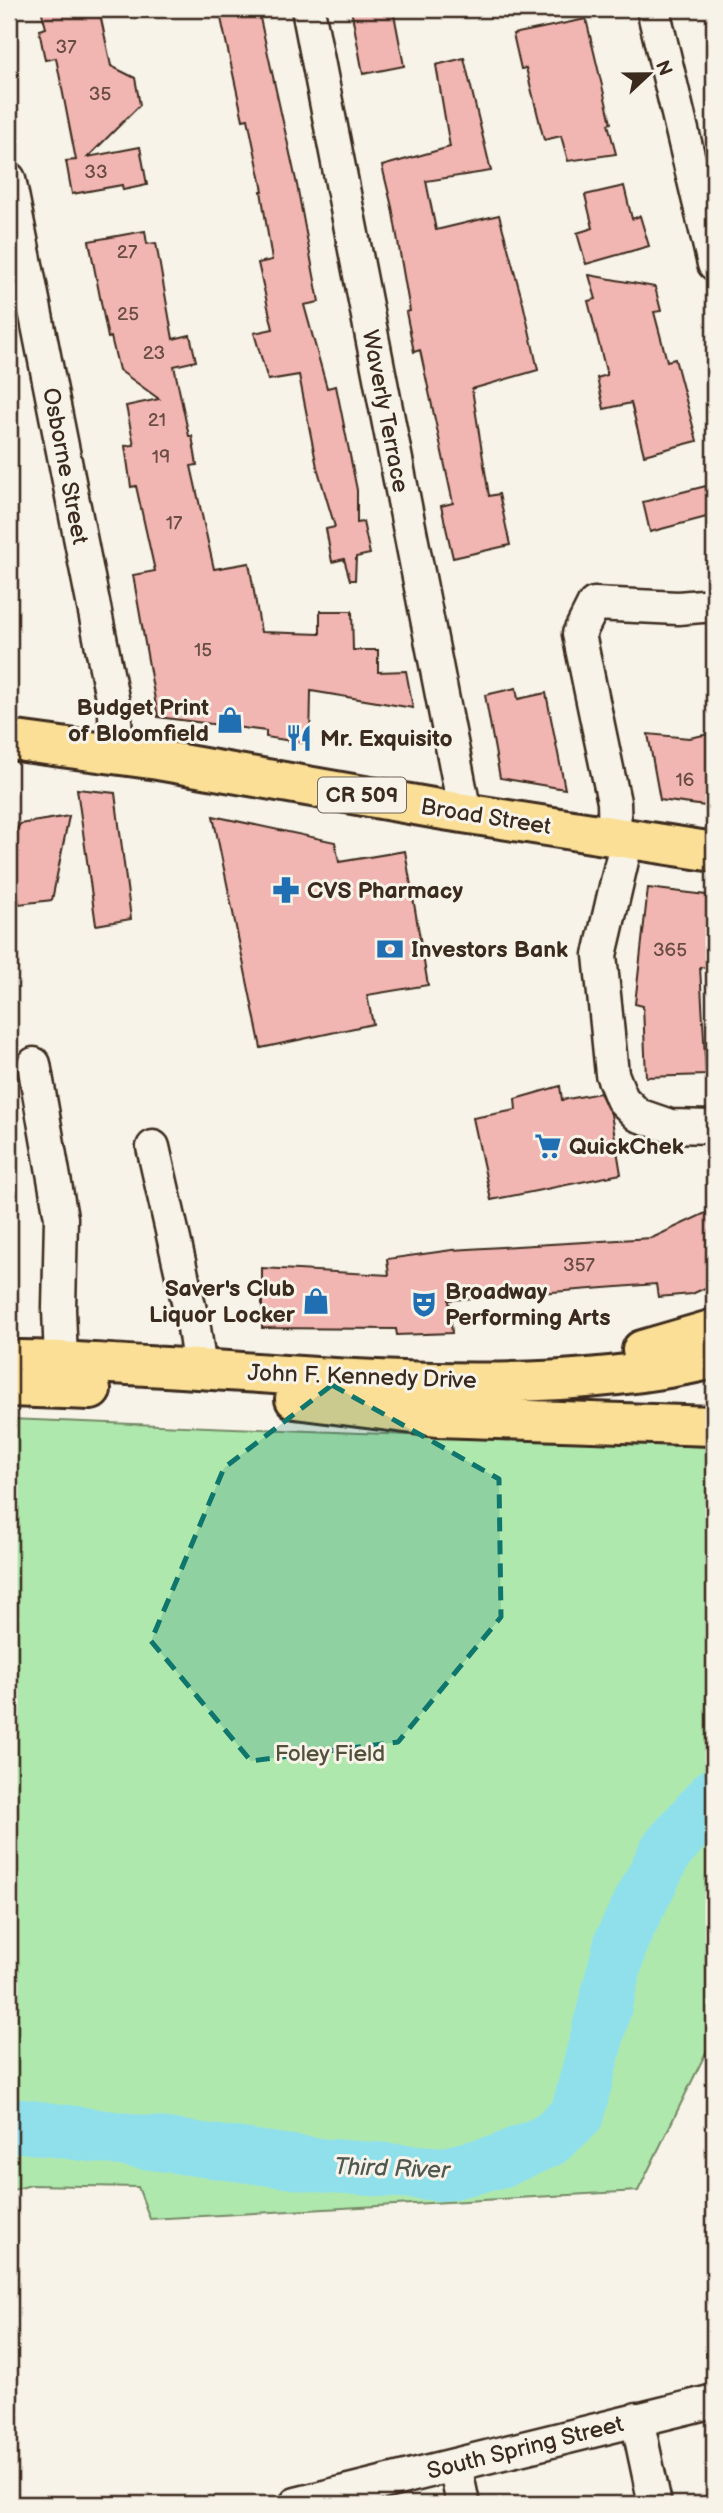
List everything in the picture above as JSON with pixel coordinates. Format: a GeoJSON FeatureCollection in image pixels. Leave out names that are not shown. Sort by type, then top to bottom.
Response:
{"type":"FeatureCollection","features":[{"type":"Feature","properties":{"kind":"main road","name":"Broad Street"},"geometry":{"type":"LineString","coordinates":[[9,740],[116,754],[714,852]]}},
{"type":"Feature","properties":{"kind":"main road"},"geometry":{"type":"LineString","coordinates":[[411,1381],[509,1374],[591,1363],[714,1329]]}},
{"type":"Feature","properties":{"kind":"main road","name":"John F. Kennedy Drive"},"geometry":{"type":"LineString","coordinates":[[9,1360],[411,1381],[528,1382],[621,1376],[714,1359]]}},
{"type":"Feature","properties":{"kind":"main road","name":"John F. Kennedy Drive"},"geometry":{"type":"LineString","coordinates":[[9,1387],[295,1399],[527,1404],[623,1398],[714,1386]]}},
{"type":"Feature","properties":{"kind":"main road"},"geometry":{"type":"LineString","coordinates":[[295,1399],[438,1417],[714,1426]]}},
{"type":"Feature","properties":{"kind":"street","name":"Waverly Terrace"},"geometry":{"type":"LineString","coordinates":[[308,9],[465,813]]}},
{"type":"Feature","properties":{"kind":"street"},"geometry":{"type":"LineString","coordinates":[[653,9],[714,264]]}},
{"type":"Feature","properties":{"kind":"street","name":"Osborne Street"},"geometry":{"type":"LineString","coordinates":[[9,179],[115,713],[116,754]]}},
{"type":"Feature","properties":{"kind":"street"},"geometry":{"type":"LineString","coordinates":[[714,605],[678,608],[594,604],[579,634],[621,838],[600,955],[612,1074],[622,1099],[638,1115],[670,1126],[714,1127]]}},
{"type":"Feature","properties":{"kind":"street"},"geometry":{"type":"LineString","coordinates":[[34,1064],[61,1219],[61,1362]]}},
{"type":"Feature","properties":{"kind":"street"},"geometry":{"type":"LineString","coordinates":[[153,1147],[194,1328],[200,1369]]}},
{"type":"Feature","properties":{"kind":"street","name":"South Spring Street"},"geometry":{"type":"LineString","coordinates":[[296,2504],[714,2401]]}},
{"type":"Feature","properties":{"kind":"street"},"geometry":{"type":"LineString","coordinates":[[637,2419],[655,2504]]}},
{"type":"Feature","properties":{"kind":"street"},"geometry":{"type":"LineString","coordinates":[[455,2465],[463,2504]]}},
{"type":"Feature","properties":{"kind":"highlighted area"},"geometry":{"type":"Polygon","coordinates":[[[332,1385],[499,1479],[501,1617],[398,1742],[251,1761],[151,1641],[224,1468],[332,1385]]]}},
{"type":"Feature","properties":{"kind":"green space","name":"Foley Field"},"geometry":{"type":"Polygon","coordinates":[[[9,1419],[714,1447],[714,2036],[638,2191],[150,2219],[138,2187],[31,2185],[9,2191],[9,1419]]]}},
{"type":"Feature","properties":{"kind":"building"},"geometry":{"type":"Polygon","coordinates":[[[41,9],[99,9],[111,66],[135,78],[140,105],[88,157],[140,147],[147,185],[123,190],[122,185],[72,194],[66,161],[76,160],[56,58],[45,60],[39,30],[46,28],[41,9]]]}},
{"type":"Feature","properties":{"kind":"building"},"geometry":{"type":"Polygon","coordinates":[[[219,9],[258,9],[297,185],[319,302],[304,305],[327,388],[336,386],[357,490],[357,523],[363,522],[370,554],[356,557],[355,580],[350,580],[344,559],[332,562],[326,529],[335,527],[317,467],[299,375],[268,380],[254,333],[273,329],[258,263],[272,260],[263,191],[248,119],[243,120],[219,9]]]}},
{"type":"Feature","properties":{"kind":"building"},"geometry":{"type":"Polygon","coordinates":[[[351,9],[393,9],[404,66],[363,74],[351,9]]]}},
{"type":"Feature","properties":{"kind":"building"},"geometry":{"type":"Polygon","coordinates":[[[586,19],[616,154],[568,161],[561,136],[544,140],[526,68],[521,69],[513,34],[586,19]]]}},
{"type":"Feature","properties":{"kind":"building"},"geometry":{"type":"Polygon","coordinates":[[[464,58],[491,171],[426,181],[436,230],[499,215],[538,370],[472,389],[489,496],[499,494],[510,545],[453,558],[441,506],[453,503],[420,350],[414,352],[406,312],[410,311],[382,166],[450,147],[436,65],[464,58]]]}},
{"type":"Feature","properties":{"kind":"building"},"geometry":{"type":"Polygon","coordinates":[[[624,186],[632,219],[640,216],[649,246],[586,264],[577,233],[593,228],[585,195],[624,186]]]}},
{"type":"Feature","properties":{"kind":"building"},"geometry":{"type":"Polygon","coordinates":[[[145,231],[147,244],[156,243],[173,339],[190,335],[196,361],[174,366],[189,436],[192,436],[197,465],[191,466],[214,569],[249,563],[261,632],[320,634],[320,611],[352,611],[353,650],[378,650],[378,672],[406,671],[413,708],[311,691],[310,744],[266,737],[266,731],[158,717],[133,575],[155,571],[136,486],[131,487],[125,446],[134,445],[126,406],[159,399],[119,370],[111,337],[108,338],[89,241],[145,231]]]}},
{"type":"Feature","properties":{"kind":"building"},"geometry":{"type":"Polygon","coordinates":[[[589,275],[655,287],[661,311],[654,312],[667,361],[675,359],[697,441],[644,455],[631,403],[604,409],[597,378],[607,375],[588,301],[596,299],[589,275]]]}},
{"type":"Feature","properties":{"kind":"building"},"geometry":{"type":"Polygon","coordinates":[[[706,486],[714,515],[650,532],[643,502],[706,486]]]}},
{"type":"Feature","properties":{"kind":"building"},"geometry":{"type":"Polygon","coordinates":[[[516,688],[518,699],[546,693],[565,789],[500,778],[485,695],[516,688]]]}},
{"type":"Feature","properties":{"kind":"building"},"geometry":{"type":"Polygon","coordinates":[[[714,733],[714,807],[660,800],[648,734],[689,738],[714,733]]]}},
{"type":"Feature","properties":{"kind":"building"},"geometry":{"type":"Polygon","coordinates":[[[77,789],[115,793],[131,919],[96,925],[77,789]]]}},
{"type":"Feature","properties":{"kind":"building"},"geometry":{"type":"Polygon","coordinates":[[[69,816],[52,900],[19,904],[13,835],[20,824],[69,816]]]}},
{"type":"Feature","properties":{"kind":"building","name":"CVS Pharmacy"},"geometry":{"type":"Polygon","coordinates":[[[213,816],[335,842],[339,862],[405,851],[428,985],[367,995],[373,1024],[261,1048],[213,816]]]}},
{"type":"Feature","properties":{"kind":"building"},"geometry":{"type":"Polygon","coordinates":[[[648,888],[714,896],[714,969],[700,967],[706,1075],[646,1077],[643,1006],[635,1004],[648,888]]]}},
{"type":"Feature","properties":{"kind":"building","name":"QuickChek"},"geometry":{"type":"Polygon","coordinates":[[[560,1086],[562,1100],[600,1093],[611,1114],[621,1174],[491,1200],[473,1118],[516,1110],[515,1099],[560,1086]]]}},
{"type":"Feature","properties":{"kind":"building"},"geometry":{"type":"Polygon","coordinates":[[[714,1209],[714,1284],[692,1294],[658,1297],[656,1284],[449,1300],[452,1333],[397,1335],[396,1329],[262,1328],[262,1268],[389,1275],[387,1259],[452,1250],[652,1238],[714,1209]]]}},
{"type":"Feature","properties":{"kind":"waterway","name":"Third River"},"geometry":{"type":"LineString","coordinates":[[9,2126],[316,2165],[444,2174],[501,2161],[549,2140],[577,2115],[622,1939],[666,1851],[714,1795]]}},
{"type":"Feature","properties":{"kind":"place","name":"Budget Print of Bloomfield"},"geometry":{"type":"Point","coordinates":[230,720]}},
{"type":"Feature","properties":{"kind":"place","name":"Mr. Exquisito"},"geometry":{"type":"Point","coordinates":[299,738]}},
{"type":"Feature","properties":{"kind":"place","name":"CVS Pharmacy"},"geometry":{"type":"Point","coordinates":[286,890]}},
{"type":"Feature","properties":{"kind":"place","name":"Investors Bank"},"geometry":{"type":"Point","coordinates":[390,949]}},
{"type":"Feature","properties":{"kind":"place","name":"QuickChek"},"geometry":{"type":"Point","coordinates":[548,1146]}},
{"type":"Feature","properties":{"kind":"place","name":"Saver's Club Liquor Locker"},"geometry":{"type":"Point","coordinates":[316,1301]}},
{"type":"Feature","properties":{"kind":"place","name":"Broadway Performing Arts"},"geometry":{"type":"Point","coordinates":[424,1304]}}]}
